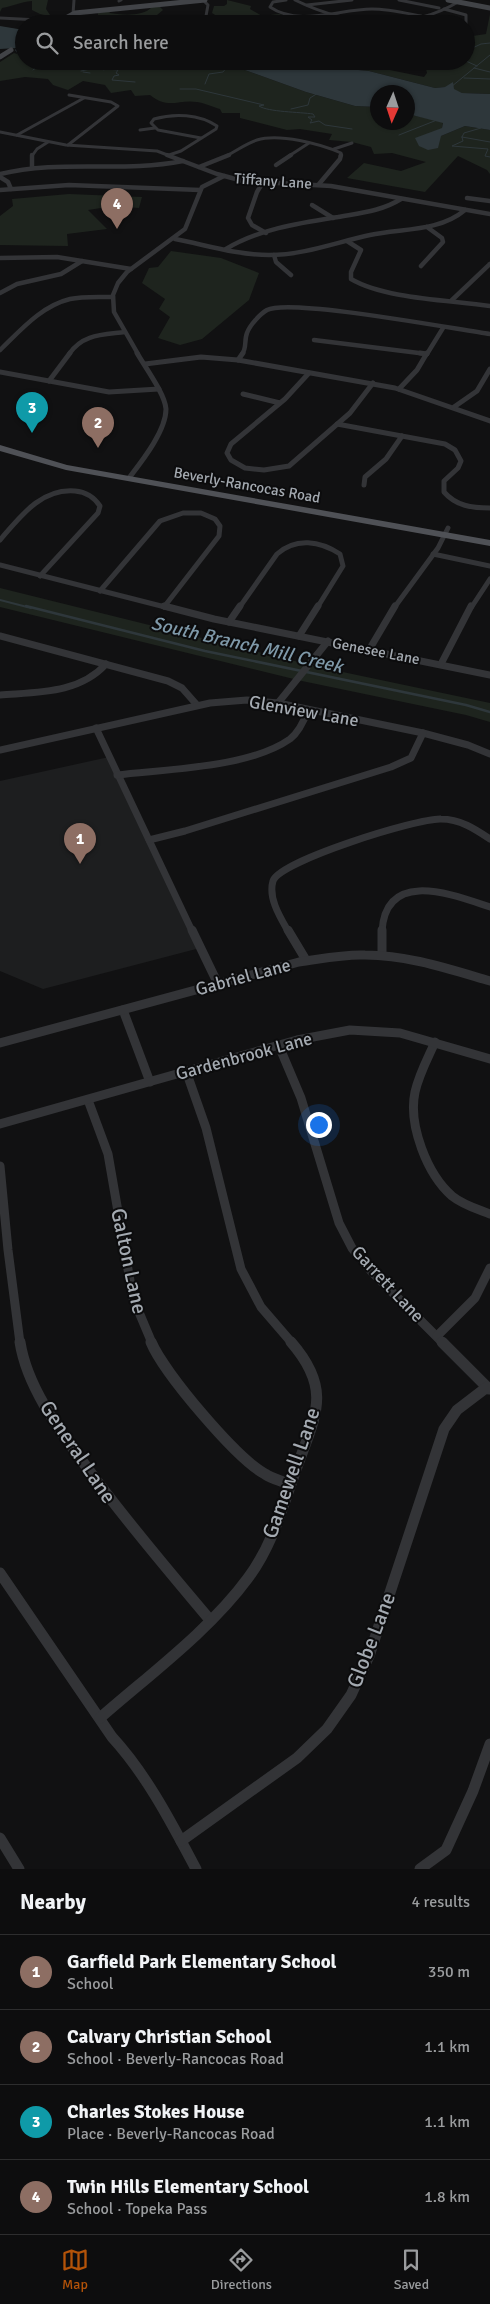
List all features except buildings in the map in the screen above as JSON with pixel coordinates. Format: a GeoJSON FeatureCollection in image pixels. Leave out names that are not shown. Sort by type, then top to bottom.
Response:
{"type":"FeatureCollection","features":[{"type":"Feature","properties":{"kind":"main road","name":"Beverly-Rancocas Road"},"geometry":{"type":"LineString","coordinates":[[0,441],[71,462],[131,476]]}},
{"type":"Feature","properties":{"kind":"main road","name":"Beverly-Rancocas Road"},"geometry":{"type":"LineString","coordinates":[[0,448],[66,467],[131,476],[447,531],[490,535]]}},
{"type":"Feature","properties":{"kind":"main road","name":"Beverly-Rancocas Road"},"geometry":{"type":"LineString","coordinates":[[447,531],[490,543]]}},
{"type":"Feature","properties":{"kind":"street"},"geometry":{"type":"LineString","coordinates":[[74,0],[73,14],[204,0],[208,5],[206,15]]}},
{"type":"Feature","properties":{"kind":"street"},"geometry":{"type":"LineString","coordinates":[[286,0],[273,2],[270,7],[279,12],[292,15]]}},
{"type":"Feature","properties":{"kind":"street"},"geometry":{"type":"LineString","coordinates":[[295,0],[331,15]]}},
{"type":"Feature","properties":{"kind":"street"},"geometry":{"type":"LineString","coordinates":[[306,6],[352,0]]}},
{"type":"Feature","properties":{"kind":"street"},"geometry":{"type":"LineString","coordinates":[[399,0],[466,15]]}},
{"type":"Feature","properties":{"kind":"street"},"geometry":{"type":"LineString","coordinates":[[448,0],[490,8]]}},
{"type":"Feature","properties":{"kind":"street"},"geometry":{"type":"LineString","coordinates":[[424,15],[458,2]]}},
{"type":"Feature","properties":{"kind":"street"},"geometry":{"type":"LineString","coordinates":[[320,15],[370,10],[394,10],[416,15]]}},
{"type":"Feature","properties":{"kind":"street"},"geometry":{"type":"LineString","coordinates":[[0,18],[15,19]]}},
{"type":"Feature","properties":{"kind":"street"},"geometry":{"type":"LineString","coordinates":[[0,56],[11,50]]}},
{"type":"Feature","properties":{"kind":"street"},"geometry":{"type":"LineString","coordinates":[[68,145],[118,108],[114,103],[69,95]]}},
{"type":"Feature","properties":{"kind":"street"},"geometry":{"type":"LineString","coordinates":[[17,135],[84,98]]}},
{"type":"Feature","properties":{"kind":"street"},"geometry":{"type":"LineString","coordinates":[[155,128],[152,120],[168,115],[194,118],[216,125],[216,129],[181,151],[169,155]]}},
{"type":"Feature","properties":{"kind":"street"},"geometry":{"type":"LineString","coordinates":[[140,130],[155,128],[201,138]]}},
{"type":"Feature","properties":{"kind":"street","name":"Tiffany Lane"},"geometry":{"type":"LineString","coordinates":[[0,132],[68,145],[144,149],[169,155],[224,176],[263,182],[318,184],[490,214]]}},
{"type":"Feature","properties":{"kind":"street"},"geometry":{"type":"LineString","coordinates":[[199,167],[219,160],[260,139],[275,137],[334,149],[341,154],[340,159],[318,184]]}},
{"type":"Feature","properties":{"kind":"street"},"geometry":{"type":"LineString","coordinates":[[32,168],[31,154],[48,142]]}},
{"type":"Feature","properties":{"kind":"street"},"geometry":{"type":"LineString","coordinates":[[276,165],[309,143]]}},
{"type":"Feature","properties":{"kind":"street"},"geometry":{"type":"LineString","coordinates":[[334,149],[352,143]]}},
{"type":"Feature","properties":{"kind":"street"},"geometry":{"type":"LineString","coordinates":[[0,175],[32,168],[75,165],[148,167],[183,161]]}},
{"type":"Feature","properties":{"kind":"street"},"geometry":{"type":"LineString","coordinates":[[0,175],[8,182],[10,189]]}},
{"type":"Feature","properties":{"kind":"street"},"geometry":{"type":"LineString","coordinates":[[131,476],[148,452],[164,421],[166,408],[159,390],[114,312],[113,297],[118,283],[131,269],[175,239],[188,226],[200,190],[208,183],[224,176]]}},
{"type":"Feature","properties":{"kind":"street"},"geometry":{"type":"LineString","coordinates":[[263,182],[256,192],[248,218],[252,225],[266,233]]}},
{"type":"Feature","properties":{"kind":"street"},"geometry":{"type":"LineString","coordinates":[[0,190],[76,185],[200,190]]}},
{"type":"Feature","properties":{"kind":"street"},"geometry":{"type":"LineString","coordinates":[[468,198],[490,201]]}},
{"type":"Feature","properties":{"kind":"street"},"geometry":{"type":"LineString","coordinates":[[226,249],[238,240],[383,209],[401,199]]}},
{"type":"Feature","properties":{"kind":"street"},"geometry":{"type":"LineString","coordinates":[[312,205],[334,218]]}},
{"type":"Feature","properties":{"kind":"street"},"geometry":{"type":"LineString","coordinates":[[175,239],[226,249],[274,255],[302,252],[374,234],[427,227],[455,218],[465,210]]}},
{"type":"Feature","properties":{"kind":"street"},"geometry":{"type":"LineString","coordinates":[[421,266],[443,242],[442,238],[427,227]]}},
{"type":"Feature","properties":{"kind":"street"},"geometry":{"type":"LineString","coordinates":[[347,241],[361,250],[350,274],[351,279],[356,283],[376,289],[490,306]]}},
{"type":"Feature","properties":{"kind":"street"},"geometry":{"type":"LineString","coordinates":[[274,255],[276,262],[282,270],[291,275]]}},
{"type":"Feature","properties":{"kind":"street"},"geometry":{"type":"LineString","coordinates":[[0,258],[57,257],[131,269]]}},
{"type":"Feature","properties":{"kind":"street"},"geometry":{"type":"LineString","coordinates":[[0,293],[17,284],[61,274],[82,261]]}},
{"type":"Feature","properties":{"kind":"street"},"geometry":{"type":"LineString","coordinates":[[452,300],[490,264]]}},
{"type":"Feature","properties":{"kind":"street"},"geometry":{"type":"LineString","coordinates":[[0,350],[47,309],[59,302],[77,298],[113,297]]}},
{"type":"Feature","properties":{"kind":"street"},"geometry":{"type":"LineString","coordinates":[[238,360],[245,351],[247,332],[250,327],[265,312],[278,307],[303,307],[490,334]]}},
{"type":"Feature","properties":{"kind":"street"},"geometry":{"type":"LineString","coordinates":[[399,389],[411,378],[444,328]]}},
{"type":"Feature","properties":{"kind":"street"},"geometry":{"type":"LineString","coordinates":[[50,381],[62,368],[80,341],[89,337],[125,332]]}},
{"type":"Feature","properties":{"kind":"street"},"geometry":{"type":"LineString","coordinates":[[314,340],[427,354]]}},
{"type":"Feature","properties":{"kind":"street"},"geometry":{"type":"LineString","coordinates":[[144,364],[201,357],[238,360],[399,389],[490,421]]}},
{"type":"Feature","properties":{"kind":"street"},"geometry":{"type":"LineString","coordinates":[[454,407],[477,391],[490,369]]}},
{"type":"Feature","properties":{"kind":"street"},"geometry":{"type":"LineString","coordinates":[[0,372],[110,392],[159,390]]}},
{"type":"Feature","properties":{"kind":"street"},"geometry":{"type":"LineString","coordinates":[[309,372],[280,402],[228,447],[227,453],[233,463],[249,469],[262,471],[289,466],[355,407],[373,383]]}},
{"type":"Feature","properties":{"kind":"street"},"geometry":{"type":"LineString","coordinates":[[243,394],[280,402]]}},
{"type":"Feature","properties":{"kind":"street"},"geometry":{"type":"LineString","coordinates":[[337,424],[445,444],[455,450],[461,461],[458,468],[444,481],[444,492],[451,499],[462,504],[490,508]]}},
{"type":"Feature","properties":{"kind":"street"},"geometry":{"type":"LineString","coordinates":[[364,484],[365,477],[386,459],[402,436]]}},
{"type":"Feature","properties":{"kind":"street"},"geometry":{"type":"LineString","coordinates":[[0,540],[45,495],[74,490],[94,496],[100,506],[98,513],[40,576]]}},
{"type":"Feature","properties":{"kind":"street"},"geometry":{"type":"LineString","coordinates":[[100,591],[160,521],[170,515],[180,513],[202,514],[212,517],[220,526],[218,536],[164,607]]}},
{"type":"Feature","properties":{"kind":"street"},"geometry":{"type":"LineString","coordinates":[[369,650],[405,590],[433,554],[447,531]]}},
{"type":"Feature","properties":{"kind":"street"},"geometry":{"type":"LineString","coordinates":[[229,622],[280,550],[297,544],[319,543],[337,550],[342,558],[343,566],[299,636]]}},
{"type":"Feature","properties":{"kind":"street"},"geometry":{"type":"LineString","coordinates":[[433,554],[490,566]]}},
{"type":"Feature","properties":{"kind":"street","name":"Genesee Lane"},"geometry":{"type":"LineString","coordinates":[[0,565],[229,622],[490,675]]}},
{"type":"Feature","properties":{"kind":"street"},"geometry":{"type":"LineString","coordinates":[[441,664],[471,607],[490,579]]}},
{"type":"Feature","properties":{"kind":"street"},"geometry":{"type":"LineString","coordinates":[[0,636],[176,684],[197,705]]}},
{"type":"Feature","properties":{"kind":"street"},"geometry":{"type":"LineString","coordinates":[[278,703],[295,680],[310,666],[328,641]]}},
{"type":"Feature","properties":{"kind":"street"},"geometry":{"type":"LineString","coordinates":[[0,694],[66,687],[94,677],[106,664]]}},
{"type":"Feature","properties":{"kind":"street","name":"Glenview Lane"},"geometry":{"type":"LineString","coordinates":[[0,750],[197,705],[238,700],[278,703],[423,733],[468,745],[490,754]]}},
{"type":"Feature","properties":{"kind":"street"},"geometry":{"type":"LineString","coordinates":[[117,775],[202,765],[270,748],[292,738],[302,724],[308,710]]}},
{"type":"Feature","properties":{"kind":"street"},"geometry":{"type":"LineString","coordinates":[[96,728],[218,984]]}},
{"type":"Feature","properties":{"kind":"street"},"geometry":{"type":"LineString","coordinates":[[149,840],[185,832],[391,767],[411,758],[423,733]]}},
{"type":"Feature","properties":{"kind":"street"},"geometry":{"type":"LineString","coordinates":[[306,960],[272,896],[272,882],[280,870],[296,862],[358,841],[412,823],[431,819],[440,818],[459,822],[490,839]]}},
{"type":"Feature","properties":{"kind":"street"},"geometry":{"type":"LineString","coordinates":[[382,955],[385,912],[393,900],[400,895],[418,890],[437,891],[490,907]]}},
{"type":"Feature","properties":{"kind":"street","name":"Gabriel Lane"},"geometry":{"type":"LineString","coordinates":[[0,1044],[306,960],[345,955],[382,955],[423,963],[490,981]]}},
{"type":"Feature","properties":{"kind":"street"},"geometry":{"type":"LineString","coordinates":[[123,1010],[150,1082]]}},
{"type":"Feature","properties":{"kind":"street","name":"Gardenbrook Lane"},"geometry":{"type":"LineString","coordinates":[[0,1124],[323,1034],[350,1030],[387,1031],[435,1042],[490,1058]]}},
{"type":"Feature","properties":{"kind":"street"},"geometry":{"type":"LineString","coordinates":[[435,1042],[418,1080],[414,1098],[415,1117],[421,1139],[433,1171],[445,1189],[462,1202],[490,1214]]}},
{"type":"Feature","properties":{"kind":"street","name":"Garrett Lane"},"geometry":{"type":"LineString","coordinates":[[279,1046],[301,1098],[335,1210],[345,1236],[372,1272],[489,1388]]}},
{"type":"Feature","properties":{"kind":"street","name":"Gamewell Lane"},"geometry":{"type":"LineString","coordinates":[[100,1718],[210,1620],[238,1591],[258,1562],[290,1486],[314,1421],[318,1393],[306,1358],[262,1307],[241,1269],[206,1128],[186,1071]]}},
{"type":"Feature","properties":{"kind":"street","name":"Galton Lane"},"geometry":{"type":"LineString","coordinates":[[88,1100],[108,1154],[133,1298],[155,1351],[181,1388],[244,1458],[265,1474],[290,1486]]}},
{"type":"Feature","properties":{"kind":"street","name":"General Lane"},"geometry":{"type":"LineString","coordinates":[[0,1166],[21,1347],[34,1386],[56,1426],[118,1510],[210,1620]]}},
{"type":"Feature","properties":{"kind":"street"},"geometry":{"type":"LineString","coordinates":[[437,1336],[472,1304],[484,1286],[490,1268]]}},
{"type":"Feature","properties":{"kind":"street","name":"Globe Lane"},"geometry":{"type":"LineString","coordinates":[[181,1841],[297,1758],[327,1729],[340,1712],[361,1676],[371,1649],[441,1434],[457,1410],[489,1388]]}},
{"type":"Feature","properties":{"kind":"street"},"geometry":{"type":"LineString","coordinates":[[0,1573],[168,1817],[196,1869]]}},
{"type":"Feature","properties":{"kind":"street"},"geometry":{"type":"LineString","coordinates":[[420,1869],[446,1850],[473,1791],[490,1744]]}},
{"type":"Feature","properties":{"kind":"street"},"geometry":{"type":"LineString","coordinates":[[0,1838],[19,1869]]}},
{"type":"Feature","properties":{"kind":"shaded area"},"geometry":{"type":"Polygon","coordinates":[[[0,0],[48,0],[46,9],[50,15],[40,14],[32,10],[32,1],[2,8],[0,12],[0,0]]]}},
{"type":"Feature","properties":{"kind":"shaded area"},"geometry":{"type":"Polygon","coordinates":[[[227,0],[251,6],[250,9],[260,15],[215,15],[212,13],[214,6],[224,6],[227,4],[227,0]]]}},
{"type":"Feature","properties":{"kind":"shaded area"},"geometry":{"type":"Polygon","coordinates":[[[159,6],[163,10],[157,15],[98,15],[98,13],[113,10],[109,13],[138,14],[152,7],[159,6]]]}},
{"type":"Feature","properties":{"kind":"shaded area"},"geometry":{"type":"Polygon","coordinates":[[[490,14],[490,94],[462,93],[445,87],[435,88],[358,70],[390,70],[424,77],[427,73],[426,70],[475,70],[475,36],[486,34],[490,14]]]}},
{"type":"Feature","properties":{"kind":"shaded area"},"geometry":{"type":"Polygon","coordinates":[[[0,26],[15,28],[15,48],[0,49],[0,26]]]}},
{"type":"Feature","properties":{"kind":"shaded area"},"geometry":{"type":"Polygon","coordinates":[[[14,53],[15,70],[245,70],[306,92],[355,106],[370,107],[370,130],[415,130],[415,116],[443,122],[441,136],[465,126],[490,130],[490,174],[487,170],[458,156],[425,192],[347,178],[364,163],[401,171],[426,162],[392,153],[374,154],[371,147],[352,142],[329,140],[332,134],[300,129],[287,130],[240,118],[240,113],[222,113],[220,109],[190,101],[168,103],[150,95],[135,96],[131,90],[111,93],[105,85],[83,81],[68,90],[53,85],[48,79],[25,77],[0,81],[0,62],[14,53]]]}},
{"type":"Feature","properties":{"kind":"shaded area"},"geometry":{"type":"Polygon","coordinates":[[[245,70],[358,70],[435,88],[445,87],[453,82],[454,89],[462,93],[490,94],[490,130],[465,126],[441,136],[438,148],[428,150],[419,146],[415,138],[442,128],[443,123],[415,116],[415,85],[370,85],[370,107],[355,106],[306,92],[245,70]]]}},
{"type":"Feature","properties":{"kind":"shaded area"},"geometry":{"type":"Polygon","coordinates":[[[69,194],[142,197],[139,208],[125,207],[116,214],[105,214],[101,208],[88,210],[107,229],[67,234],[68,246],[0,245],[0,216],[13,206],[12,199],[69,194]]]}},
{"type":"Feature","properties":{"kind":"shaded area"},"geometry":{"type":"Polygon","coordinates":[[[171,251],[221,258],[259,273],[249,300],[202,339],[180,345],[158,338],[170,317],[159,309],[165,299],[142,283],[149,268],[158,267],[171,251]]]}},
{"type":"Feature","properties":{"kind":"shaded area"},"geometry":{"type":"Polygon","coordinates":[[[0,588],[319,667],[490,703],[490,722],[466,715],[302,681],[0,607],[0,588]]]}},
{"type":"Feature","properties":{"kind":"shaded area"},"geometry":{"type":"Polygon","coordinates":[[[109,757],[200,948],[43,989],[0,971],[0,781],[109,757]]]}},
{"type":"Feature","properties":{"kind":"waterway"},"geometry":{"type":"LineString","coordinates":[[475,47],[490,43]]}},
{"type":"Feature","properties":{"kind":"waterway"},"geometry":{"type":"LineString","coordinates":[[477,66],[490,55]]}},
{"type":"Feature","properties":{"kind":"waterway"},"geometry":{"type":"LineString","coordinates":[[475,68],[490,72]]}},
{"type":"Feature","properties":{"kind":"waterway"},"geometry":{"type":"LineString","coordinates":[[81,71],[86,70]]}},
{"type":"Feature","properties":{"kind":"waterway"},"geometry":{"type":"LineString","coordinates":[[118,70],[116,73],[119,75],[114,76],[112,80],[135,82]]}},
{"type":"Feature","properties":{"kind":"waterway"},"geometry":{"type":"LineString","coordinates":[[205,84],[209,74],[223,72],[225,70]]}},
{"type":"Feature","properties":{"kind":"waterway"},"geometry":{"type":"LineString","coordinates":[[451,87],[472,70]]}},
{"type":"Feature","properties":{"kind":"waterway"},"geometry":{"type":"LineString","coordinates":[[83,72],[90,73]]}},
{"type":"Feature","properties":{"kind":"waterway"},"geometry":{"type":"LineString","coordinates":[[464,78],[490,79]]}},
{"type":"Feature","properties":{"kind":"waterway"},"geometry":{"type":"LineString","coordinates":[[180,89],[196,89],[264,105],[259,106],[263,108],[313,114],[315,117],[308,117],[312,120],[310,123],[319,121],[325,125],[352,129]]}},
{"type":"Feature","properties":{"kind":"waterway"},"geometry":{"type":"LineString","coordinates":[[291,109],[308,105],[310,98],[318,93]]}},
{"type":"Feature","properties":{"kind":"waterway"},"geometry":{"type":"LineString","coordinates":[[399,135],[437,120]]}},
{"type":"Feature","properties":{"kind":"waterway"},"geometry":{"type":"LineString","coordinates":[[462,137],[464,133],[481,128]]}},
{"type":"Feature","properties":{"kind":"waterway"},"geometry":{"type":"LineString","coordinates":[[462,137],[490,142]]}},
{"type":"Feature","properties":{"kind":"waterway"},"geometry":{"type":"LineString","coordinates":[[462,137],[463,141],[452,146],[488,149],[485,156],[490,157]]}},
{"type":"Feature","properties":{"kind":"waterway","name":"South Branch Mill Creek"},"geometry":{"type":"LineString","coordinates":[[0,600],[31,608]]}},
{"type":"Feature","properties":{"kind":"waterway","name":"South Branch Mill Creek"},"geometry":{"type":"LineString","coordinates":[[26,606],[205,651],[466,705],[490,712]]}},
{"type":"Feature","properties":{"kind":"place","name":"Twin Hills Elementary School"},"geometry":{"type":"Point","coordinates":[117,229]}},
{"type":"Feature","properties":{"kind":"place","name":"Charles Stokes House"},"geometry":{"type":"Point","coordinates":[32,433]}},
{"type":"Feature","properties":{"kind":"place","name":"Calvary Christian School"},"geometry":{"type":"Point","coordinates":[98,448]}},
{"type":"Feature","properties":{"kind":"place","name":"Garfield Park Elementary School"},"geometry":{"type":"Point","coordinates":[80,864]}}]}
